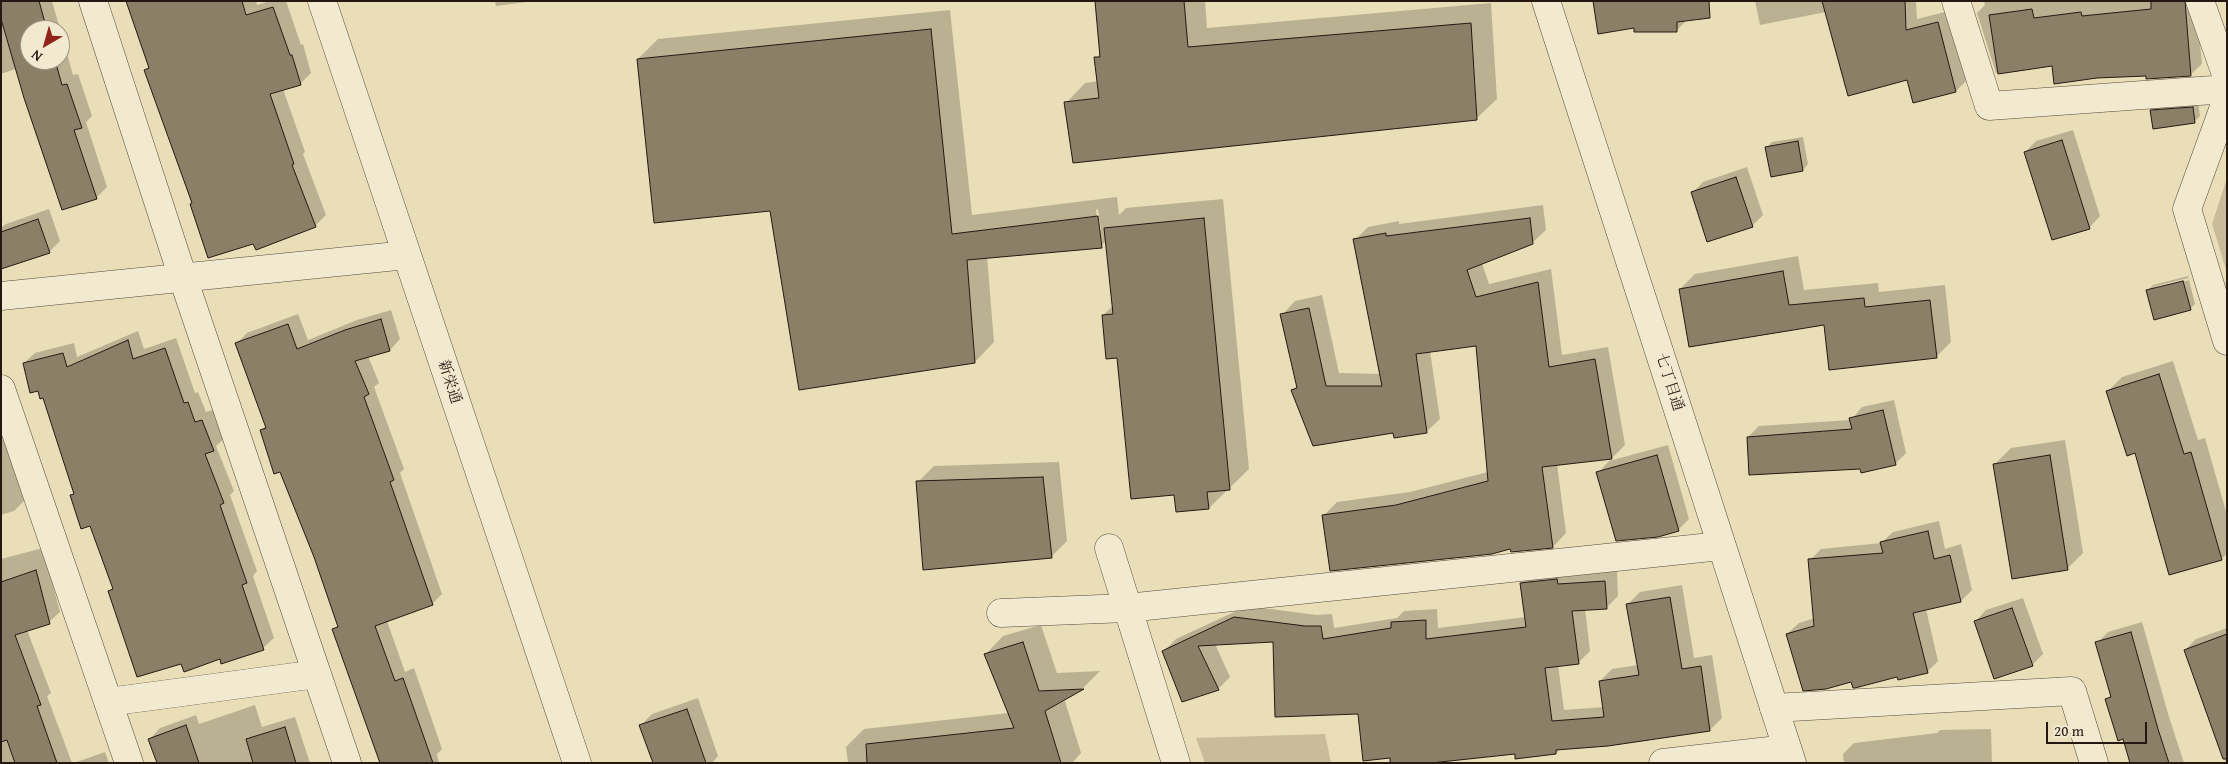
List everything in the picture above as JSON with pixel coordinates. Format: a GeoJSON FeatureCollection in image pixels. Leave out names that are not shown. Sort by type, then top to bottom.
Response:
{"type":"FeatureCollection","features":[{"type":"Feature","properties":{"kind":"street"},"geometry":{"type":"LineString","coordinates":[[93,1],[183,278],[347,763]]}},
{"type":"Feature","properties":{"kind":"street","name":"新栄通"},"geometry":{"type":"LineString","coordinates":[[322,1],[576,763]]}},
{"type":"Feature","properties":{"kind":"street","name":"七丁目通"},"geometry":{"type":"LineString","coordinates":[[1546,1],[1789,756]]}},
{"type":"Feature","properties":{"kind":"street"},"geometry":{"type":"LineString","coordinates":[[1956,1],[1989,106],[2227,89]]}},
{"type":"Feature","properties":{"kind":"street"},"geometry":{"type":"LineString","coordinates":[[2200,1],[2227,77]]}},
{"type":"Feature","properties":{"kind":"street"},"geometry":{"type":"LineString","coordinates":[[2227,99],[2187,208],[2227,340]]}},
{"type":"Feature","properties":{"kind":"street"},"geometry":{"type":"LineString","coordinates":[[1,296],[407,255]]}},
{"type":"Feature","properties":{"kind":"street"},"geometry":{"type":"LineString","coordinates":[[1,389],[129,763]]}},
{"type":"Feature","properties":{"kind":"street"},"geometry":{"type":"LineString","coordinates":[[1001,613],[1128,608],[1721,546]]}},
{"type":"Feature","properties":{"kind":"street"},"geometry":{"type":"LineString","coordinates":[[1109,548],[1176,763]]}},
{"type":"Feature","properties":{"kind":"street"},"geometry":{"type":"LineString","coordinates":[[108,702],[317,674]]}},
{"type":"Feature","properties":{"kind":"street"},"geometry":{"type":"LineString","coordinates":[[1774,708],[2072,691],[2094,763]]}},
{"type":"Feature","properties":{"kind":"street"},"geometry":{"type":"LineString","coordinates":[[1663,763],[1789,756]]}},
{"type":"Feature","properties":{"kind":"shaded area"},"geometry":{"type":"Polygon","coordinates":[[[2227,178],[2227,273],[2212,224],[2227,178]]]}},
{"type":"Feature","properties":{"kind":"shaded area"},"geometry":{"type":"Polygon","coordinates":[[[1325,734],[1331,763],[1205,763],[1196,738],[1325,734]]]}},
{"type":"Feature","properties":{"kind":"building"},"geometry":{"type":"Polygon","coordinates":[[[1,1],[39,1],[44,20],[20,20],[20,70],[58,70],[62,85],[67,84],[82,128],[74,130],[97,199],[62,210],[24,98],[1,19],[1,1]]]}},
{"type":"Feature","properties":{"kind":"building"},"geometry":{"type":"Polygon","coordinates":[[[126,1],[242,1],[246,15],[273,7],[290,55],[292,55],[301,85],[270,94],[294,164],[292,165],[316,227],[256,250],[253,244],[208,258],[190,204],[192,203],[144,70],[149,68],[126,1]]]}},
{"type":"Feature","properties":{"kind":"building"},"geometry":{"type":"Polygon","coordinates":[[[1095,1],[1184,1],[1188,47],[1471,23],[1477,120],[1073,163],[1064,102],[1099,98],[1094,57],[1100,57],[1095,1]]]}},
{"type":"Feature","properties":{"kind":"building"},"geometry":{"type":"Polygon","coordinates":[[[1593,1],[1709,1],[1710,18],[1677,22],[1677,32],[1634,32],[1634,28],[1598,34],[1593,1]]]}},
{"type":"Feature","properties":{"kind":"building"},"geometry":{"type":"Polygon","coordinates":[[[1822,1],[1905,1],[1906,30],[1938,22],[1956,92],[1913,103],[1907,80],[1848,96],[1822,1]]]}},
{"type":"Feature","properties":{"kind":"building"},"geometry":{"type":"Polygon","coordinates":[[[2151,1],[2185,1],[2191,76],[2146,79],[2146,76],[2097,78],[2054,84],[2052,66],[1998,74],[1989,15],[2032,9],[2034,18],[2081,12],[2082,16],[2151,9],[2151,1]]]}},
{"type":"Feature","properties":{"kind":"building"},"geometry":{"type":"Polygon","coordinates":[[[931,29],[952,234],[1098,216],[1102,248],[967,260],[975,363],[799,390],[770,211],[654,223],[637,59],[931,29]]]}},
{"type":"Feature","properties":{"kind":"building"},"geometry":{"type":"Polygon","coordinates":[[[2193,107],[2195,123],[2153,129],[2150,110],[2193,107]]]}},
{"type":"Feature","properties":{"kind":"building"},"geometry":{"type":"Polygon","coordinates":[[[2062,140],[2090,229],[2052,240],[2024,152],[2062,140]]]}},
{"type":"Feature","properties":{"kind":"building"},"geometry":{"type":"Polygon","coordinates":[[[1798,141],[1803,171],[1771,177],[1765,147],[1798,141]]]}},
{"type":"Feature","properties":{"kind":"building"},"geometry":{"type":"Polygon","coordinates":[[[1736,177],[1753,227],[1707,242],[1691,192],[1736,177]]]}},
{"type":"Feature","properties":{"kind":"building"},"geometry":{"type":"Polygon","coordinates":[[[1204,218],[1230,490],[1207,492],[1209,509],[1176,512],[1174,495],[1131,499],[1117,358],[1106,359],[1102,315],[1113,314],[1104,228],[1204,218]]]}},
{"type":"Feature","properties":{"kind":"building"},"geometry":{"type":"Polygon","coordinates":[[[1530,218],[1533,244],[1467,270],[1476,297],[1538,282],[1549,367],[1595,359],[1612,459],[1542,467],[1553,548],[1511,552],[1510,549],[1492,554],[1330,571],[1322,515],[1396,505],[1488,481],[1476,346],[1416,354],[1427,433],[1394,438],[1393,433],[1313,446],[1291,390],[1297,388],[1280,314],[1309,308],[1326,386],[1382,386],[1353,239],[1386,233],[1386,236],[1530,218]]]}},
{"type":"Feature","properties":{"kind":"building"},"geometry":{"type":"Polygon","coordinates":[[[38,219],[50,253],[1,269],[1,232],[38,219]]]}},
{"type":"Feature","properties":{"kind":"building"},"geometry":{"type":"Polygon","coordinates":[[[1783,271],[1789,305],[1864,298],[1865,307],[1930,300],[1937,358],[1829,370],[1824,325],[1689,347],[1679,289],[1783,271]]]}},
{"type":"Feature","properties":{"kind":"building"},"geometry":{"type":"Polygon","coordinates":[[[2183,281],[2191,310],[2154,320],[2146,290],[2183,281]]]}},
{"type":"Feature","properties":{"kind":"building"},"geometry":{"type":"Polygon","coordinates":[[[381,319],[390,351],[355,361],[369,394],[364,397],[394,480],[390,482],[433,605],[375,626],[395,681],[403,678],[433,763],[380,763],[332,629],[338,627],[314,557],[280,472],[274,474],[260,430],[266,428],[235,343],[288,324],[297,349],[345,330],[381,319]]]}},
{"type":"Feature","properties":{"kind":"building"},"geometry":{"type":"Polygon","coordinates":[[[128,340],[133,359],[165,348],[184,403],[188,402],[195,422],[202,420],[214,451],[205,454],[224,503],[220,505],[247,583],[242,585],[264,650],[221,664],[220,659],[184,672],[181,664],[137,677],[108,591],[113,589],[90,526],[81,529],[70,495],[74,494],[43,398],[40,399],[38,391],[30,393],[23,363],[63,353],[67,367],[128,340]]]}},
{"type":"Feature","properties":{"kind":"building"},"geometry":{"type":"Polygon","coordinates":[[[2159,374],[2184,454],[2191,452],[2222,560],[2169,575],[2135,453],[2127,456],[2106,391],[2159,374]]]}},
{"type":"Feature","properties":{"kind":"building"},"geometry":{"type":"Polygon","coordinates":[[[1883,410],[1896,465],[1861,473],[1860,469],[1749,475],[1747,437],[1852,429],[1849,418],[1883,410]]]}},
{"type":"Feature","properties":{"kind":"building"},"geometry":{"type":"Polygon","coordinates":[[[1657,455],[1679,531],[1658,537],[1616,541],[1596,472],[1657,455]]]}},
{"type":"Feature","properties":{"kind":"building"},"geometry":{"type":"Polygon","coordinates":[[[2050,455],[2068,570],[2012,579],[1993,464],[2050,455]]]}},
{"type":"Feature","properties":{"kind":"building"},"geometry":{"type":"Polygon","coordinates":[[[1043,477],[1052,558],[923,570],[916,481],[1043,477]]]}},
{"type":"Feature","properties":{"kind":"building"},"geometry":{"type":"Polygon","coordinates":[[[1928,531],[1934,559],[1950,555],[1961,602],[1913,613],[1928,673],[1898,680],[1897,677],[1855,688],[1853,688],[1851,682],[1826,689],[1803,691],[1786,634],[1814,626],[1808,559],[1883,553],[1880,542],[1928,531]]]}},
{"type":"Feature","properties":{"kind":"building"},"geometry":{"type":"Polygon","coordinates":[[[36,570],[50,624],[15,635],[41,705],[37,706],[57,763],[15,763],[7,740],[1,742],[1,582],[36,570]]]}},
{"type":"Feature","properties":{"kind":"building"},"geometry":{"type":"Polygon","coordinates":[[[1557,579],[1558,584],[1605,581],[1607,609],[1572,611],[1579,664],[1545,668],[1552,721],[1604,717],[1599,681],[1639,675],[1626,604],[1670,597],[1682,669],[1701,666],[1710,731],[1608,746],[1556,750],[1556,754],[1515,759],[1515,754],[1431,763],[1390,763],[1390,758],[1363,761],[1358,714],[1275,717],[1273,642],[1198,646],[1219,690],[1182,702],[1162,651],[1234,617],[1305,626],[1321,626],[1323,639],[1391,628],[1391,622],[1426,620],[1426,639],[1526,627],[1520,583],[1557,579]]]}},
{"type":"Feature","properties":{"kind":"building"},"geometry":{"type":"Polygon","coordinates":[[[2012,608],[2033,666],[1994,679],[1974,621],[2012,608]]]}},
{"type":"Feature","properties":{"kind":"building"},"geometry":{"type":"Polygon","coordinates":[[[2131,632],[2169,763],[2130,763],[2123,739],[2118,741],[2105,699],[2111,697],[2095,642],[2131,632]]]}},
{"type":"Feature","properties":{"kind":"building"},"geometry":{"type":"Polygon","coordinates":[[[2227,634],[2227,759],[2223,759],[2184,650],[2227,634]]]}},
{"type":"Feature","properties":{"kind":"building"},"geometry":{"type":"Polygon","coordinates":[[[1023,642],[1039,691],[1084,689],[1045,711],[1061,763],[867,763],[866,744],[1014,728],[984,654],[1023,642]]]}},
{"type":"Feature","properties":{"kind":"building"},"geometry":{"type":"Polygon","coordinates":[[[687,709],[706,763],[653,763],[639,725],[687,709]]]}},
{"type":"Feature","properties":{"kind":"building"},"geometry":{"type":"Polygon","coordinates":[[[186,725],[199,763],[157,763],[148,739],[186,725]]]}},
{"type":"Feature","properties":{"kind":"building"},"geometry":{"type":"Polygon","coordinates":[[[285,727],[296,763],[253,763],[246,739],[285,727]]]}}]}
